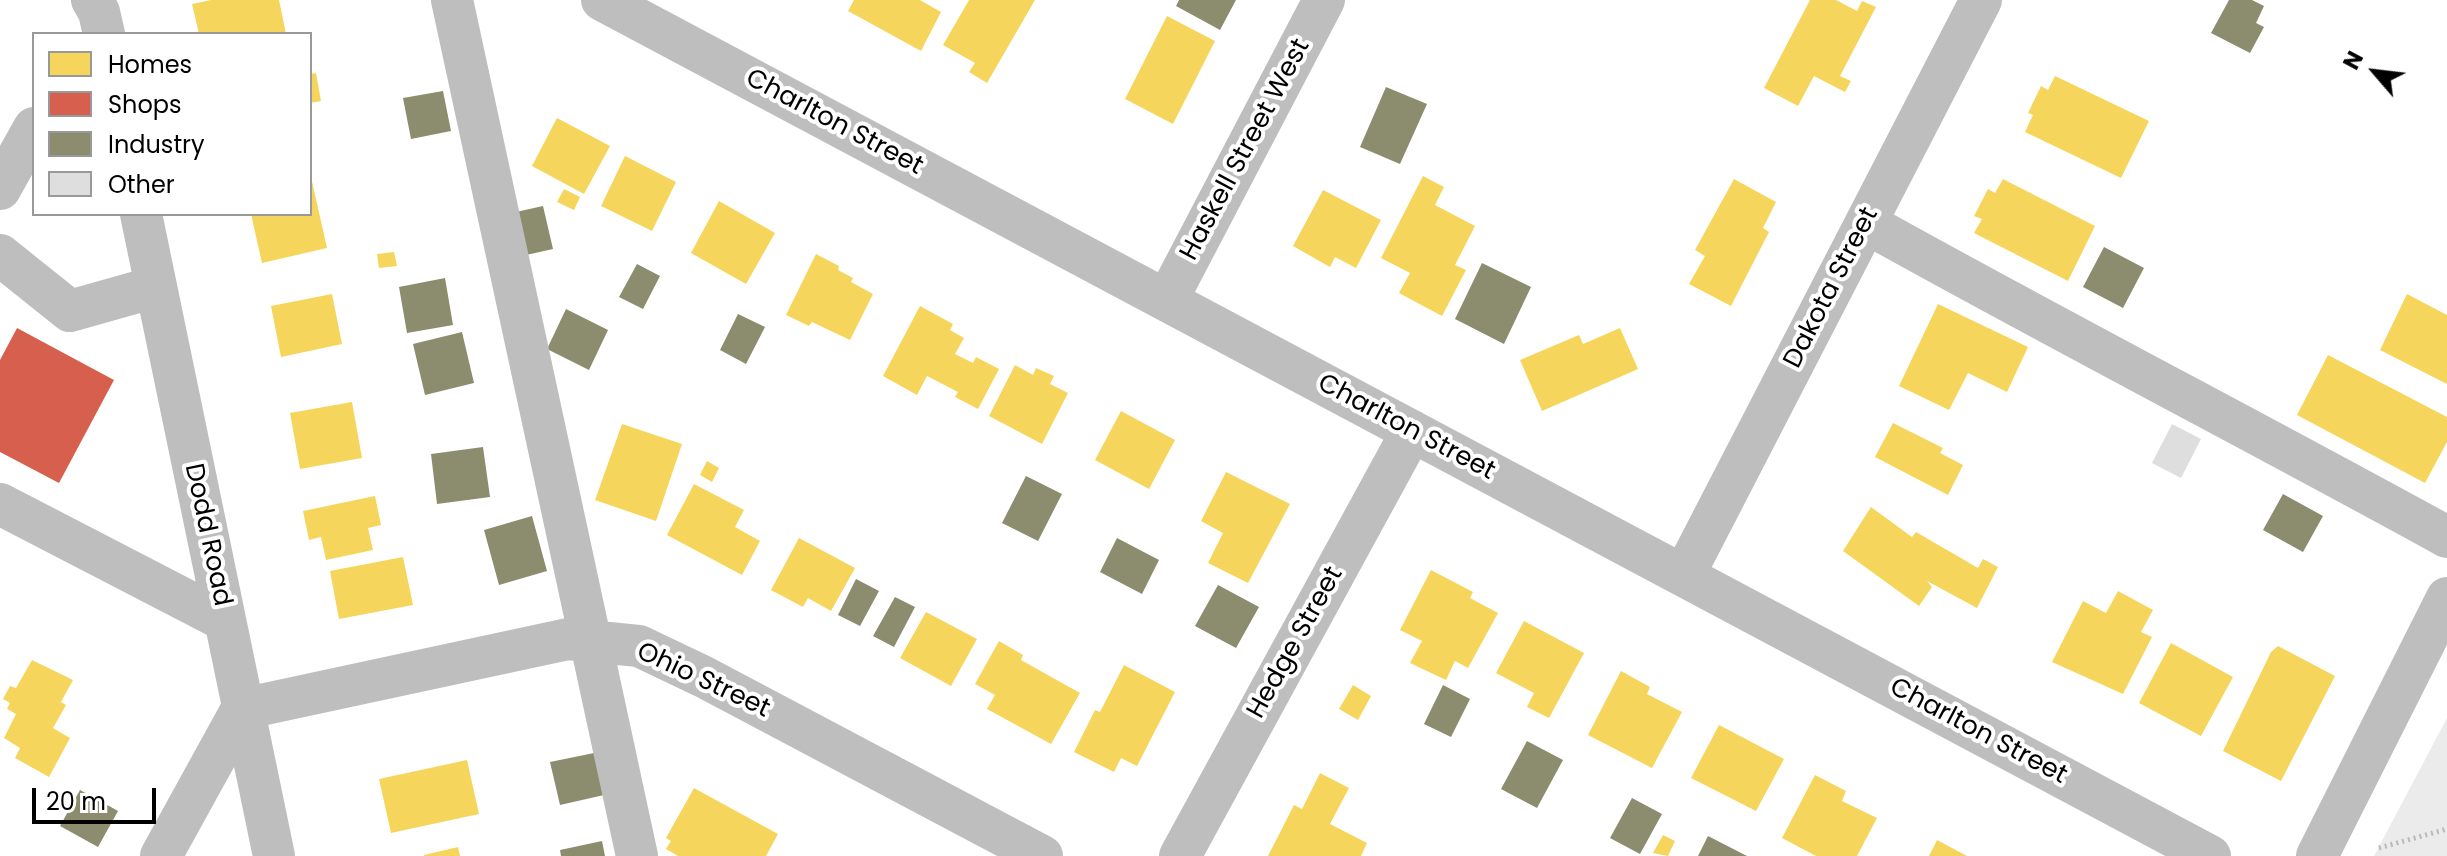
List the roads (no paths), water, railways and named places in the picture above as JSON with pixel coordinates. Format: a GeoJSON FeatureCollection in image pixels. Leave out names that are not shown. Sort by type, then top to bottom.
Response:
{"type":"FeatureCollection","features":[{"type":"Feature","properties":{"kind":"street"},"geometry":{"type":"LineString","coordinates":[[92,0],[99,12],[104,32]]}},
{"type":"Feature","properties":{"kind":"street"},"geometry":{"type":"LineString","coordinates":[[452,0],[637,856]]}},
{"type":"Feature","properties":{"kind":"street","name":"Charlton Street"},"geometry":{"type":"LineString","coordinates":[[602,0],[2210,856]]}},
{"type":"Feature","properties":{"kind":"street","name":"Haskell Street West"},"geometry":{"type":"LineString","coordinates":[[1167,300],[1324,0]]}},
{"type":"Feature","properties":{"kind":"street","name":"Dakota Street"},"geometry":{"type":"LineString","coordinates":[[1684,575],[1981,0]]}},
{"type":"Feature","properties":{"kind":"street"},"geometry":{"type":"LineString","coordinates":[[0,189],[32,132]]}},
{"type":"Feature","properties":{"kind":"street","name":"Dodd Road"},"geometry":{"type":"LineString","coordinates":[[141,216],[274,856]]}},
{"type":"Feature","properties":{"kind":"street"},"geometry":{"type":"LineString","coordinates":[[1866,223],[2075,340],[2237,422],[2447,537]]}},
{"type":"Feature","properties":{"kind":"street"},"geometry":{"type":"LineString","coordinates":[[0,255],[70,311],[155,287]]}},
{"type":"Feature","properties":{"kind":"street","name":"Hedge Street"},"geometry":{"type":"LineString","coordinates":[[1180,856],[1412,431]]}},
{"type":"Feature","properties":{"kind":"street"},"geometry":{"type":"LineString","coordinates":[[3,514],[224,620]]}},
{"type":"Feature","properties":{"kind":"street"},"geometry":{"type":"LineString","coordinates":[[2317,856],[2447,598]]}},
{"type":"Feature","properties":{"kind":"street","name":"Ohio Street"},"geometry":{"type":"LineString","coordinates":[[242,709],[568,639],[639,646],[704,677],[1042,856]]}},
{"type":"Feature","properties":{"kind":"street"},"geometry":{"type":"LineString","coordinates":[[161,856],[242,709]]}}]}
